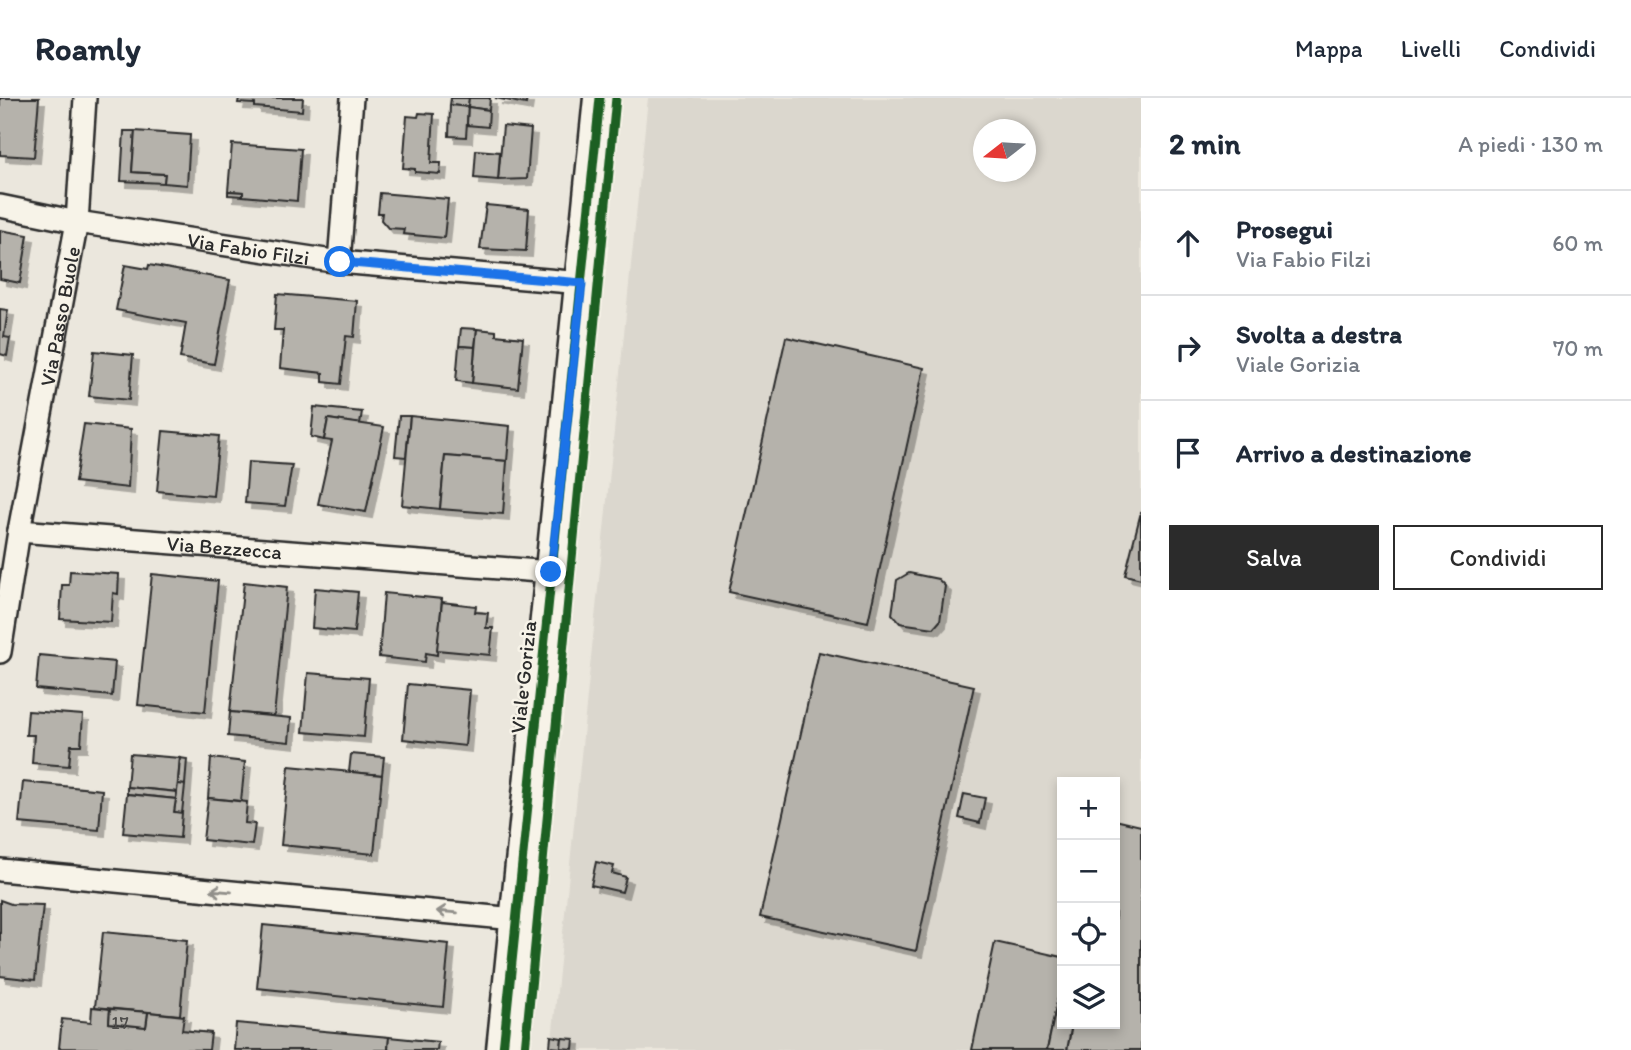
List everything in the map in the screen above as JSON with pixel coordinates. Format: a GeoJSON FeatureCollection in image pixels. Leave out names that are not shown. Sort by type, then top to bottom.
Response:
{"type":"FeatureCollection","features":[{"type":"Feature","properties":{"kind":"street","name":"Via Passo Buole"},"geometry":{"type":"LineString","coordinates":[[19,531],[77,222],[85,98]]}},
{"type":"Feature","properties":{"kind":"street"},"geometry":{"type":"LineString","coordinates":[[340,262],[352,98]]}},
{"type":"Feature","properties":{"kind":"street","name":"Viale Gorizia"},"geometry":{"type":"LineString","coordinates":[[503,1050],[600,98]]}},
{"type":"Feature","properties":{"kind":"street","name":"Via Fabio Filzi"},"geometry":{"type":"LineString","coordinates":[[0,206],[77,222],[340,262],[582,283]]}},
{"type":"Feature","properties":{"kind":"street"},"geometry":{"type":"LineString","coordinates":[[0,652],[19,531]]}},
{"type":"Feature","properties":{"kind":"street","name":"Via Bezzecca"},"geometry":{"type":"LineString","coordinates":[[19,531],[551,572]]}},
{"type":"Feature","properties":{"kind":"street"},"geometry":{"type":"LineString","coordinates":[[0,870],[515,919]]}},
{"type":"Feature","properties":{"kind":"shaded area"},"geometry":{"type":"Polygon","coordinates":[[[648,98],[1141,98],[1141,1050],[551,1050],[648,98]]]}},
{"type":"Feature","properties":{"kind":"building"},"geometry":{"type":"Polygon","coordinates":[[[0,98],[39,98],[34,157],[0,155],[0,98]]]}},
{"type":"Feature","properties":{"kind":"building"},"geometry":{"type":"Polygon","coordinates":[[[239,98],[303,98],[302,111],[255,107],[255,104],[238,103],[239,98]]]}},
{"type":"Feature","properties":{"kind":"building"},"geometry":{"type":"Polygon","coordinates":[[[451,98],[469,98],[468,107],[450,105],[451,98]]]}},
{"type":"Feature","properties":{"kind":"building"},"geometry":{"type":"Polygon","coordinates":[[[469,98],[490,98],[489,110],[468,107],[469,98]]]}},
{"type":"Feature","properties":{"kind":"building"},"geometry":{"type":"Polygon","coordinates":[[[495,98],[527,98],[526,104],[495,98]]]}},
{"type":"Feature","properties":{"kind":"building"},"geometry":{"type":"Polygon","coordinates":[[[450,105],[468,107],[466,137],[449,136],[450,105]]]}},
{"type":"Feature","properties":{"kind":"building"},"geometry":{"type":"Polygon","coordinates":[[[468,107],[489,110],[488,127],[467,125],[468,107]]]}},
{"type":"Feature","properties":{"kind":"building"},"geometry":{"type":"Polygon","coordinates":[[[419,113],[434,114],[431,163],[441,163],[440,174],[403,168],[407,116],[418,117],[419,113]]]}},
{"type":"Feature","properties":{"kind":"building"},"geometry":{"type":"Polygon","coordinates":[[[503,126],[531,129],[527,179],[498,180],[503,126]]]}},
{"type":"Feature","properties":{"kind":"building"},"geometry":{"type":"Polygon","coordinates":[[[124,131],[135,131],[132,172],[165,174],[164,183],[121,181],[124,131]]]}},
{"type":"Feature","properties":{"kind":"building"},"geometry":{"type":"Polygon","coordinates":[[[135,131],[190,135],[187,185],[164,183],[165,174],[132,172],[135,131]]]}},
{"type":"Feature","properties":{"kind":"building"},"geometry":{"type":"Polygon","coordinates":[[[232,144],[301,149],[297,201],[243,196],[243,192],[228,191],[232,144]]]}},
{"type":"Feature","properties":{"kind":"building"},"geometry":{"type":"Polygon","coordinates":[[[476,150],[500,152],[498,180],[474,178],[476,150]]]}},
{"type":"Feature","properties":{"kind":"building"},"geometry":{"type":"Polygon","coordinates":[[[228,191],[243,192],[243,196],[228,195],[228,191]]]}},
{"type":"Feature","properties":{"kind":"building"},"geometry":{"type":"Polygon","coordinates":[[[380,193],[448,199],[444,238],[403,234],[404,229],[388,228],[381,220],[382,213],[378,213],[380,193]]]}},
{"type":"Feature","properties":{"kind":"building"},"geometry":{"type":"Polygon","coordinates":[[[486,205],[529,209],[526,251],[480,249],[486,205]]]}},
{"type":"Feature","properties":{"kind":"building"},"geometry":{"type":"Polygon","coordinates":[[[0,230],[28,235],[20,283],[0,279],[0,230]]]}},
{"type":"Feature","properties":{"kind":"building"},"geometry":{"type":"Polygon","coordinates":[[[125,265],[148,269],[149,265],[230,280],[214,364],[180,358],[186,323],[116,310],[125,265]]]}},
{"type":"Feature","properties":{"kind":"building"},"geometry":{"type":"Polygon","coordinates":[[[277,294],[357,301],[354,337],[346,336],[341,384],[323,382],[323,373],[280,368],[283,330],[274,330],[277,294]]]}},
{"type":"Feature","properties":{"kind":"building"},"geometry":{"type":"Polygon","coordinates":[[[0,309],[8,310],[4,337],[10,338],[7,356],[0,354],[0,309]]]}},
{"type":"Feature","properties":{"kind":"building"},"geometry":{"type":"Polygon","coordinates":[[[461,328],[477,329],[475,347],[459,346],[461,328]]]}},
{"type":"Feature","properties":{"kind":"building"},"geometry":{"type":"Polygon","coordinates":[[[477,329],[496,331],[496,335],[523,338],[518,388],[472,383],[477,329]]]}},
{"type":"Feature","properties":{"kind":"building"},"geometry":{"type":"Polygon","coordinates":[[[786,337],[924,368],[868,622],[729,592],[786,337]]]}},
{"type":"Feature","properties":{"kind":"building"},"geometry":{"type":"Polygon","coordinates":[[[459,346],[475,347],[472,383],[456,381],[459,346]]]}},
{"type":"Feature","properties":{"kind":"building"},"geometry":{"type":"Polygon","coordinates":[[[94,351],[133,355],[129,400],[89,396],[94,351]]]}},
{"type":"Feature","properties":{"kind":"building"},"geometry":{"type":"Polygon","coordinates":[[[314,407],[362,412],[360,424],[328,419],[324,440],[311,437],[314,407]]]}},
{"type":"Feature","properties":{"kind":"building"},"geometry":{"type":"Polygon","coordinates":[[[399,416],[410,416],[406,457],[395,456],[399,416]]]}},
{"type":"Feature","properties":{"kind":"building"},"geometry":{"type":"Polygon","coordinates":[[[410,416],[510,426],[507,461],[445,456],[440,509],[402,505],[410,416]]]}},
{"type":"Feature","properties":{"kind":"building"},"geometry":{"type":"Polygon","coordinates":[[[328,419],[384,427],[366,512],[318,504],[332,441],[324,440],[328,419]]]}},
{"type":"Feature","properties":{"kind":"building"},"geometry":{"type":"Polygon","coordinates":[[[84,424],[131,429],[128,488],[75,482],[84,424]]]}},
{"type":"Feature","properties":{"kind":"building"},"geometry":{"type":"Polygon","coordinates":[[[163,431],[219,436],[213,496],[157,491],[163,431]]]}},
{"type":"Feature","properties":{"kind":"building"},"geometry":{"type":"Polygon","coordinates":[[[445,456],[507,461],[503,514],[440,509],[445,456]]]}},
{"type":"Feature","properties":{"kind":"building"},"geometry":{"type":"Polygon","coordinates":[[[248,462],[292,465],[285,506],[245,503],[248,462]]]}},
{"type":"Feature","properties":{"kind":"building"},"geometry":{"type":"Polygon","coordinates":[[[1141,512],[1141,579],[1125,575],[1141,512]]]}},
{"type":"Feature","properties":{"kind":"building"},"geometry":{"type":"Polygon","coordinates":[[[70,571],[119,574],[118,594],[113,593],[111,622],[60,619],[62,585],[69,585],[70,571]]]}},
{"type":"Feature","properties":{"kind":"building"},"geometry":{"type":"Polygon","coordinates":[[[909,573],[938,579],[945,586],[940,621],[934,628],[900,623],[892,614],[897,580],[909,573]]]}},
{"type":"Feature","properties":{"kind":"building"},"geometry":{"type":"Polygon","coordinates":[[[152,574],[218,581],[205,712],[138,705],[152,574]]]}},
{"type":"Feature","properties":{"kind":"building"},"geometry":{"type":"Polygon","coordinates":[[[244,582],[287,587],[274,716],[230,712],[244,582]]]}},
{"type":"Feature","properties":{"kind":"building"},"geometry":{"type":"Polygon","coordinates":[[[315,588],[358,592],[354,632],[312,628],[315,588]]]}},
{"type":"Feature","properties":{"kind":"building"},"geometry":{"type":"Polygon","coordinates":[[[384,593],[442,599],[437,655],[426,653],[425,662],[379,657],[384,593]]]}},
{"type":"Feature","properties":{"kind":"building"},"geometry":{"type":"Polygon","coordinates":[[[442,602],[476,606],[475,612],[488,613],[486,628],[493,628],[490,655],[437,650],[442,602]]]}},
{"type":"Feature","properties":{"kind":"building"},"geometry":{"type":"Polygon","coordinates":[[[819,652],[974,686],[916,951],[760,917],[819,652]]]}},
{"type":"Feature","properties":{"kind":"building"},"geometry":{"type":"Polygon","coordinates":[[[39,655],[115,662],[112,696],[36,689],[39,655]]]}},
{"type":"Feature","properties":{"kind":"building"},"geometry":{"type":"Polygon","coordinates":[[[308,673],[369,678],[364,737],[303,732],[308,673]]]}},
{"type":"Feature","properties":{"kind":"building"},"geometry":{"type":"Polygon","coordinates":[[[408,684],[470,690],[465,746],[403,739],[408,684]]]}},
{"type":"Feature","properties":{"kind":"building"},"geometry":{"type":"Polygon","coordinates":[[[28,711],[83,715],[81,745],[71,745],[69,766],[32,763],[34,735],[26,735],[28,711]]]}},
{"type":"Feature","properties":{"kind":"building"},"geometry":{"type":"Polygon","coordinates":[[[230,712],[291,718],[289,742],[228,736],[230,712]]]}},
{"type":"Feature","properties":{"kind":"building"},"geometry":{"type":"Polygon","coordinates":[[[130,754],[180,758],[177,792],[127,787],[130,754]]]}},
{"type":"Feature","properties":{"kind":"building"},"geometry":{"type":"Polygon","coordinates":[[[351,754],[384,757],[382,775],[349,772],[351,754]]]}},
{"type":"Feature","properties":{"kind":"building"},"geometry":{"type":"Polygon","coordinates":[[[180,758],[187,759],[185,785],[178,784],[180,758]]]}},
{"type":"Feature","properties":{"kind":"building"},"geometry":{"type":"Polygon","coordinates":[[[211,758],[245,762],[241,801],[208,798],[211,758]]]}},
{"type":"Feature","properties":{"kind":"building"},"geometry":{"type":"Polygon","coordinates":[[[289,766],[382,775],[374,854],[281,845],[289,766]]]}},
{"type":"Feature","properties":{"kind":"building"},"geometry":{"type":"Polygon","coordinates":[[[23,782],[102,790],[99,830],[19,823],[23,782]]]}},
{"type":"Feature","properties":{"kind":"building"},"geometry":{"type":"Polygon","coordinates":[[[178,784],[185,785],[182,813],[174,812],[178,784]]]}},
{"type":"Feature","properties":{"kind":"building"},"geometry":{"type":"Polygon","coordinates":[[[127,787],[177,792],[176,799],[127,794],[127,787]]]}},
{"type":"Feature","properties":{"kind":"building"},"geometry":{"type":"Polygon","coordinates":[[[127,794],[176,799],[174,812],[182,813],[180,838],[123,833],[127,794]]]}},
{"type":"Feature","properties":{"kind":"building"},"geometry":{"type":"Polygon","coordinates":[[[964,794],[985,798],[980,823],[959,818],[964,794]]]}},
{"type":"Feature","properties":{"kind":"building"},"geometry":{"type":"Polygon","coordinates":[[[208,798],[247,802],[245,823],[255,824],[252,845],[203,840],[208,798]]]}},
{"type":"Feature","properties":{"kind":"building"},"geometry":{"type":"Polygon","coordinates":[[[1120,821],[1141,826],[1141,1050],[1067,1050],[1071,1029],[1120,1029],[1120,821]]]}},
{"type":"Feature","properties":{"kind":"building"},"geometry":{"type":"Polygon","coordinates":[[[596,862],[614,866],[612,873],[626,877],[622,892],[591,885],[596,862]]]}},
{"type":"Feature","properties":{"kind":"building"},"geometry":{"type":"Polygon","coordinates":[[[0,900],[11,904],[43,905],[35,980],[0,976],[0,900]]]}},
{"type":"Feature","properties":{"kind":"building"},"geometry":{"type":"Polygon","coordinates":[[[263,925],[449,944],[443,1007],[257,988],[263,925]]]}},
{"type":"Feature","properties":{"kind":"building"},"geometry":{"type":"Polygon","coordinates":[[[103,932],[187,940],[180,1015],[95,1007],[103,932]]]}},
{"type":"Feature","properties":{"kind":"building"},"geometry":{"type":"Polygon","coordinates":[[[995,942],[1057,956],[1057,1003],[1047,1050],[972,1050],[995,942]]]}},
{"type":"Feature","properties":{"kind":"building"},"geometry":{"type":"Polygon","coordinates":[[[1057,1003],[1057,1029],[1071,1029],[1067,1050],[1047,1050],[1057,1003]]]}},
{"type":"Feature","properties":{"kind":"building"},"geometry":{"type":"Polygon","coordinates":[[[92,1007],[110,1009],[109,1023],[146,1027],[148,1012],[184,1016],[182,1030],[211,1033],[209,1050],[59,1048],[62,1019],[91,1022],[92,1007]]]}},
{"type":"Feature","properties":{"kind":"building"},"geometry":{"type":"Polygon","coordinates":[[[110,1009],[148,1012],[146,1027],[109,1023],[110,1009]]]}},
{"type":"Feature","properties":{"kind":"building"},"geometry":{"type":"Polygon","coordinates":[[[236,1023],[389,1037],[388,1050],[234,1050],[236,1023]]]}},
{"type":"Feature","properties":{"kind":"building"},"geometry":{"type":"Polygon","coordinates":[[[551,1036],[562,1038],[561,1048],[550,1047],[551,1036]]]}},
{"type":"Feature","properties":{"kind":"building"},"geometry":{"type":"Polygon","coordinates":[[[389,1037],[438,1042],[437,1050],[388,1050],[389,1037]]]}},
{"type":"Feature","properties":{"kind":"building"},"geometry":{"type":"Polygon","coordinates":[[[562,1038],[574,1039],[573,1049],[561,1048],[562,1038]]]}},
{"type":"Feature","properties":{"kind":"cycle path"},"geometry":{"type":"LineString","coordinates":[[503,1050],[600,98]]}},
{"type":"Feature","properties":{"kind":"cycle path"},"geometry":{"type":"LineString","coordinates":[[525,1050],[616,98]]}},
{"type":"Feature","properties":{"kind":"route"},"geometry":{"type":"LineString","coordinates":[[340,262],[582,283],[551,572]]}}]}
